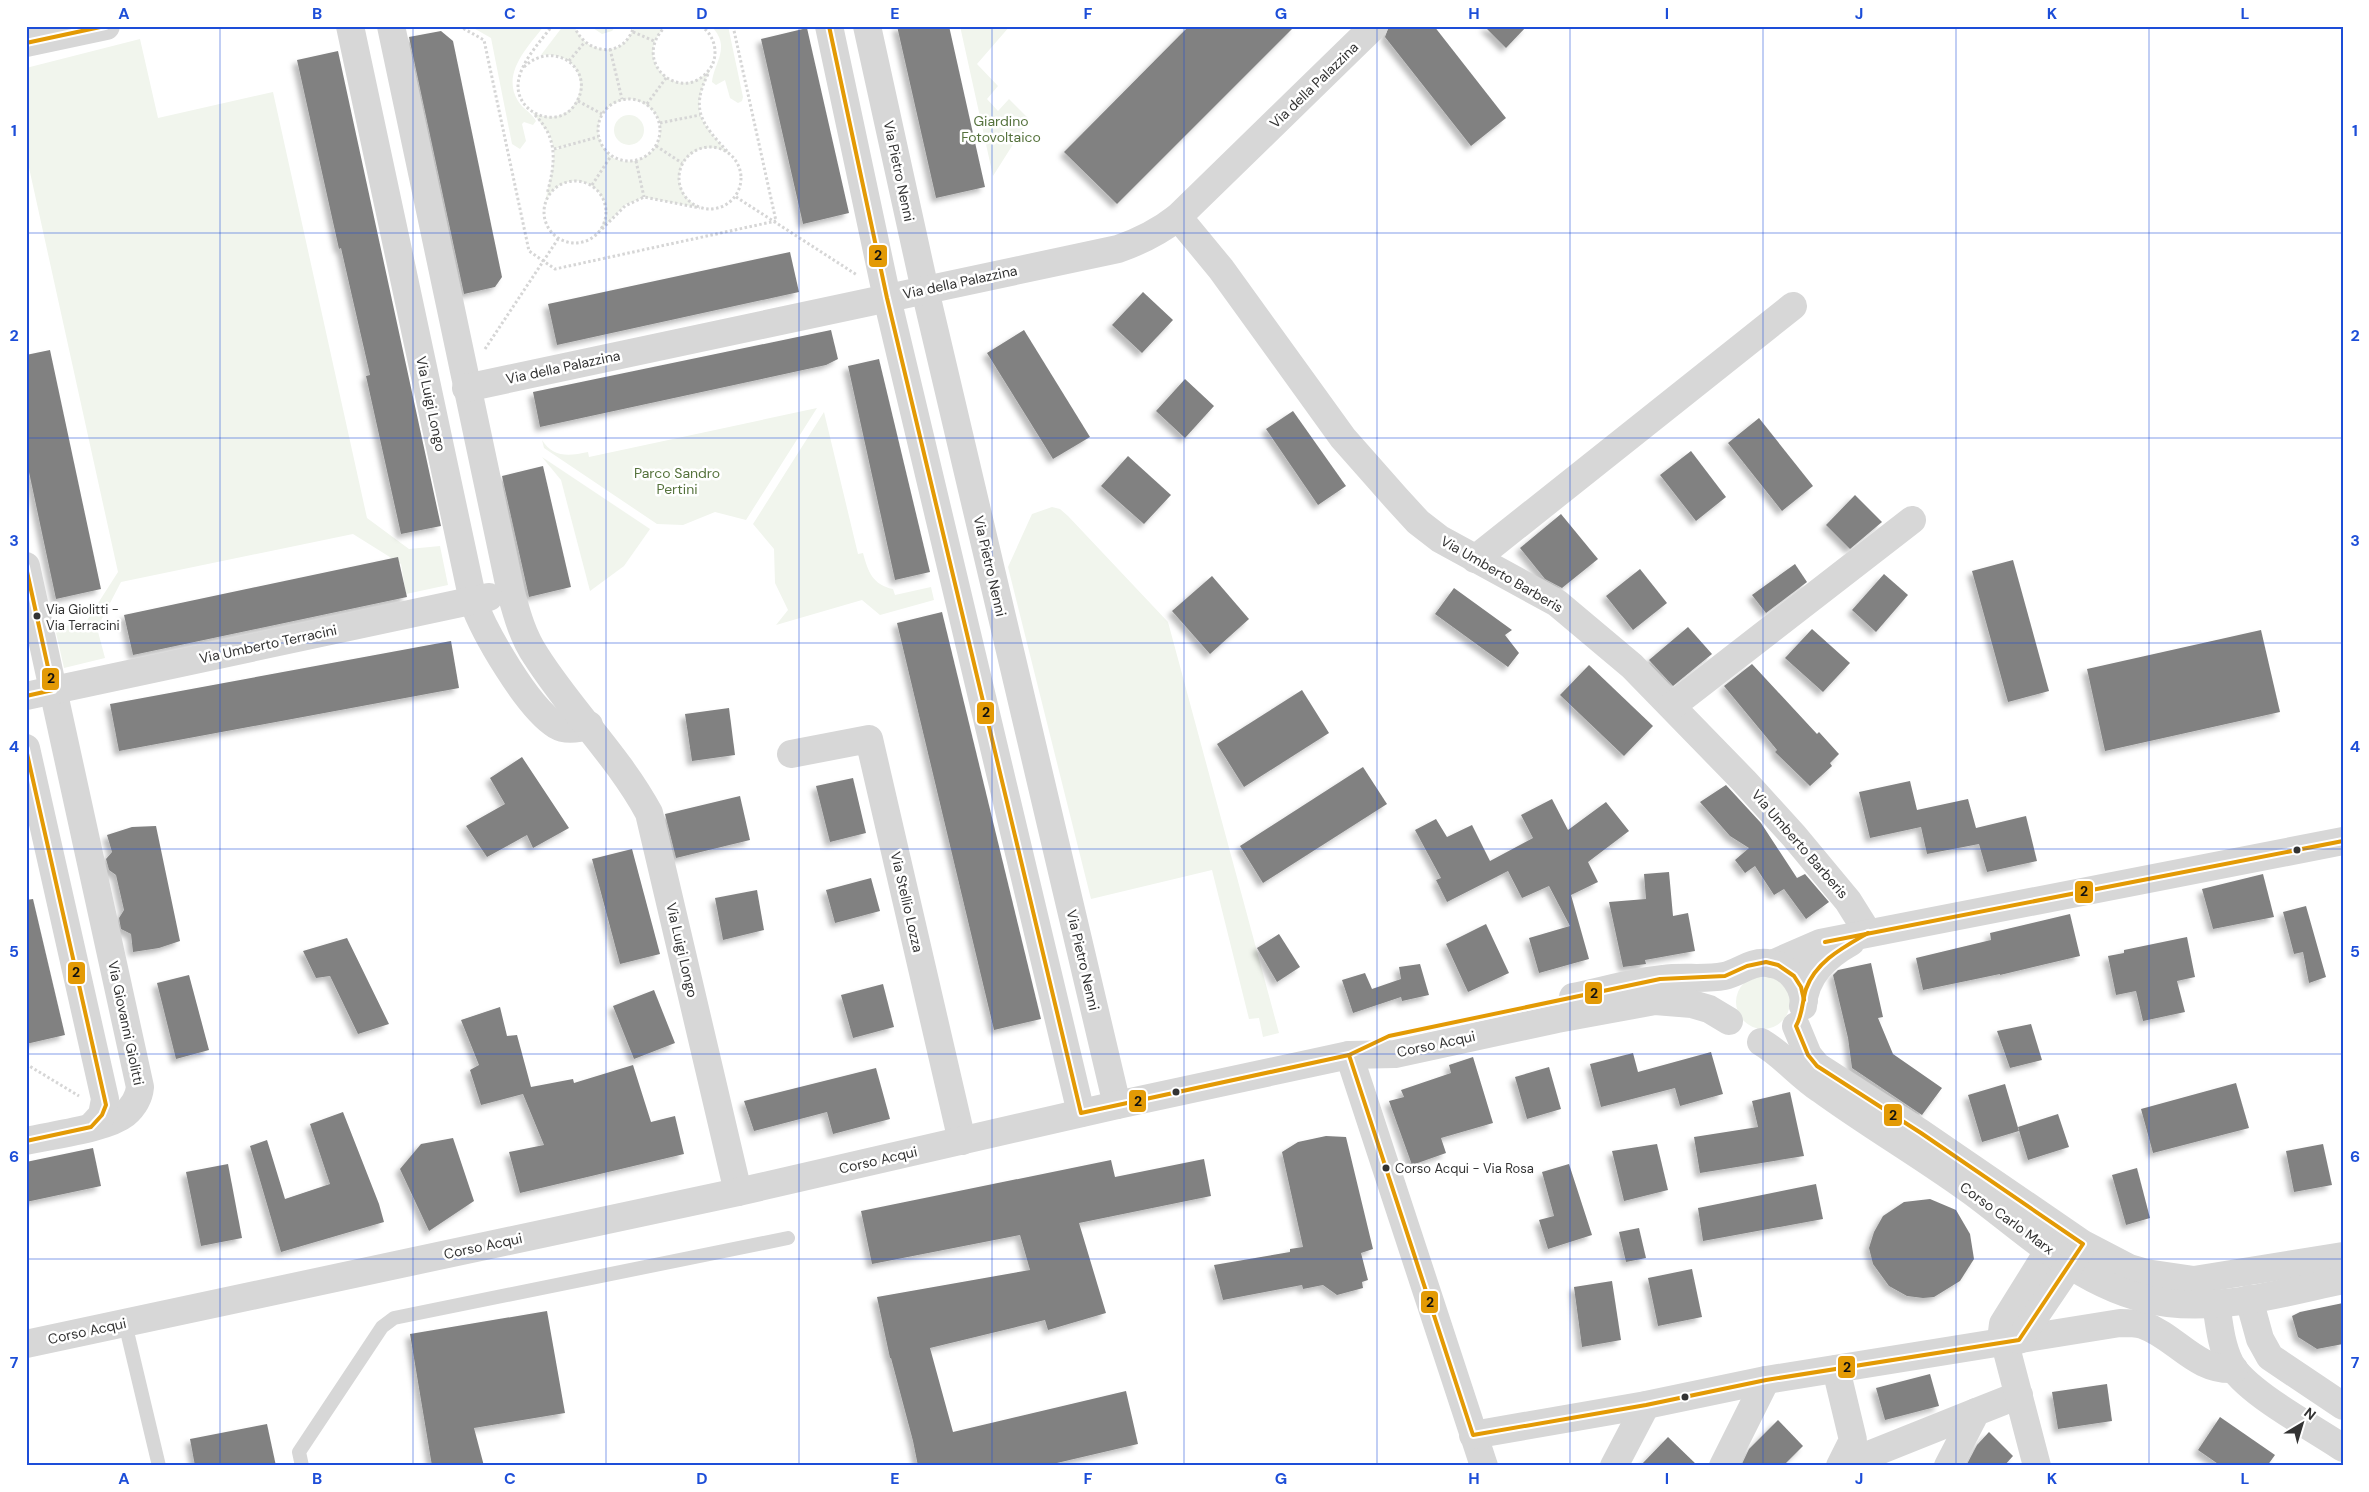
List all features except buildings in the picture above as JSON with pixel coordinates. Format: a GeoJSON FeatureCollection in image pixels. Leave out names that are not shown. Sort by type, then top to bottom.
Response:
{"type":"FeatureCollection","features":[{"type":"Feature","properties":{"kind":"street"},"geometry":{"type":"LineString","coordinates":[[26,43],[106,26]]}},
{"type":"Feature","properties":{"kind":"street","name":"Via Luigi Longo"},"geometry":{"type":"LineString","coordinates":[[350,26],[473,601],[480,620],[517,680],[538,708],[556,725],[576,730],[589,725]]}},
{"type":"Feature","properties":{"kind":"street","name":"Via Luigi Longo"},"geometry":{"type":"LineString","coordinates":[[391,26],[466,388],[511,593],[522,630],[536,656],[630,779],[650,813],[738,1192]]}},
{"type":"Feature","properties":{"kind":"street"},"geometry":{"type":"LineString","coordinates":[[829,26],[887,298],[1081,1113]]}},
{"type":"Feature","properties":{"kind":"street","name":"Via Pietro Nenni"},"geometry":{"type":"LineString","coordinates":[[867,26],[925,290],[1117,1105]]}},
{"type":"Feature","properties":{"kind":"street","name":"Via della Palazzina"},"geometry":{"type":"LineString","coordinates":[[466,388],[1118,249],[1155,234],[1178,217],[1359,32]]}},
{"type":"Feature","properties":{"kind":"street","name":"Via Umberto Barberis"},"geometry":{"type":"LineString","coordinates":[[1178,217],[1221,269],[1364,464],[1418,522],[1440,539],[1557,603],[1632,666],[1744,781],[1813,858],[1848,901],[1868,933]]}},
{"type":"Feature","properties":{"kind":"street"},"geometry":{"type":"LineString","coordinates":[[1475,559],[1793,306]]}},
{"type":"Feature","properties":{"kind":"street"},"geometry":{"type":"LineString","coordinates":[[1672,706],[1912,520]]}},
{"type":"Feature","properties":{"kind":"street","name":"Via Giovanni Giolitti"},"geometry":{"type":"LineString","coordinates":[[26,566],[140,1082],[140,1093],[130,1110],[114,1120],[26,1141]]}},
{"type":"Feature","properties":{"kind":"street","name":"Via Umberto Terracini"},"geometry":{"type":"LineString","coordinates":[[26,696],[511,593]]}},
{"type":"Feature","properties":{"kind":"street","name":"Via Stellio Lozza"},"geometry":{"type":"LineString","coordinates":[[791,754],[869,739],[962,1141]]}},
{"type":"Feature","properties":{"kind":"street"},"geometry":{"type":"LineString","coordinates":[[26,748],[105,1099],[102,1115],[91,1127]]}},
{"type":"Feature","properties":{"kind":"street"},"geometry":{"type":"LineString","coordinates":[[1772,964],[1820,943],[2343,841]]}},
{"type":"Feature","properties":{"kind":"street"},"geometry":{"type":"LineString","coordinates":[[1741,970],[1732,978],[1724,996],[1724,1009],[1729,1021],[1742,1036],[1761,1042],[1781,1038],[1800,1013],[1810,980],[1824,960],[1837,950],[1868,933]]}},
{"type":"Feature","properties":{"kind":"street"},"geometry":{"type":"LineString","coordinates":[[1484,1466],[1349,1055],[1389,1036],[1660,979],[1716,977],[1759,963],[1772,964],[1784,968],[1794,976],[1801,987],[1800,1013]]}},
{"type":"Feature","properties":{"kind":"street","name":"Corso Acqui"},"geometry":{"type":"LineString","coordinates":[[26,1344],[738,1192],[1081,1113],[1349,1055],[1395,1054],[1557,1019],[1655,1001],[1692,1004],[1708,1009],[1729,1021]]}},
{"type":"Feature","properties":{"kind":"street","name":"Corso Carlo Marx"},"geometry":{"type":"LineString","coordinates":[[1800,1013],[1808,1055],[1817,1066],[1921,1133],[2067,1253],[2101,1284],[2148,1300],[2183,1305],[2229,1295],[2343,1280]]}},
{"type":"Feature","properties":{"kind":"street","name":"Corso Carlo Marx"},"geometry":{"type":"LineString","coordinates":[[1761,1042],[1776,1052],[1821,1090],[2067,1253]]}},
{"type":"Feature","properties":{"kind":"street"},"geometry":{"type":"LineString","coordinates":[[2037,1466],[2019,1395],[2012,1341],[2067,1253]]}},
{"type":"Feature","properties":{"kind":"street","name":"Corso Carlo Marx"},"geometry":{"type":"LineString","coordinates":[[2229,1295],[2343,1256]]}},
{"type":"Feature","properties":{"kind":"street"},"geometry":{"type":"LineString","coordinates":[[2229,1295],[2223,1345],[2234,1370],[2250,1386],[2343,1448]]}},
{"type":"Feature","properties":{"kind":"street"},"geometry":{"type":"LineString","coordinates":[[2229,1295],[2270,1356],[2343,1406]]}},
{"type":"Feature","properties":{"kind":"street"},"geometry":{"type":"LineString","coordinates":[[1473,1435],[1646,1405],[1766,1380],[2120,1323],[2142,1325],[2203,1364],[2220,1369],[2234,1370]]}},
{"type":"Feature","properties":{"kind":"street"},"geometry":{"type":"LineString","coordinates":[[1836,1369],[1853,1440],[1840,1466]]}},
{"type":"Feature","properties":{"kind":"street"},"geometry":{"type":"LineString","coordinates":[[1722,1466],[1766,1380]]}},
{"type":"Feature","properties":{"kind":"street"},"geometry":{"type":"LineString","coordinates":[[1840,1466],[2019,1395]]}},
{"type":"Feature","properties":{"kind":"street"},"geometry":{"type":"LineString","coordinates":[[1614,1466],[1646,1405]]}},
{"type":"Feature","properties":{"kind":"street"},"geometry":{"type":"LineString","coordinates":[[1948,1466],[1976,1412]]}},
{"type":"Feature","properties":{"kind":"lane"},"geometry":{"type":"LineString","coordinates":[[302,1466],[299,1452],[382,1327],[394,1318],[788,1238]]}},
{"type":"Feature","properties":{"kind":"lane"},"geometry":{"type":"LineString","coordinates":[[125,1323],[158,1466]]}},
{"type":"Feature","properties":{"kind":"path"},"geometry":{"type":"LineString","coordinates":[[459,26],[484,40],[529,251],[555,269],[776,221]]}},
{"type":"Feature","properties":{"kind":"path"},"geometry":{"type":"LineString","coordinates":[[552,26],[524,67],[518,86],[525,105],[550,136],[554,149],[553,167],[544,202],[545,222],[550,232],[558,239],[578,243],[588,241],[625,206],[644,197],[716,209],[736,197],[741,184],[741,170],[708,129],[700,115],[701,89],[712,67],[715,56],[715,46],[711,36],[701,26]]}},
{"type":"Feature","properties":{"kind":"path"},"geometry":{"type":"LineString","coordinates":[[574,26],[584,43],[593,48],[610,49],[620,46],[632,32],[634,26]]}},
{"type":"Feature","properties":{"kind":"path"},"geometry":{"type":"LineString","coordinates":[[666,26],[654,41],[652,52],[654,62],[666,78],[687,83],[697,81],[712,67]]}},
{"type":"Feature","properties":{"kind":"path"},"geometry":{"type":"LineString","coordinates":[[733,26],[776,221]]}},
{"type":"Feature","properties":{"kind":"path"},"geometry":{"type":"LineString","coordinates":[[632,32],[654,41]]}},
{"type":"Feature","properties":{"kind":"path"},"geometry":{"type":"LineString","coordinates":[[569,61],[584,43]]}},
{"type":"Feature","properties":{"kind":"path"},"geometry":{"type":"LineString","coordinates":[[610,49],[622,99]]}},
{"type":"Feature","properties":{"kind":"path"},"geometry":{"type":"LineString","coordinates":[[524,67],[541,55],[551,54],[569,61],[577,70],[581,80],[578,100],[572,109],[562,115],[542,116],[532,112]]}},
{"type":"Feature","properties":{"kind":"path"},"geometry":{"type":"LineString","coordinates":[[647,104],[666,78]]}},
{"type":"Feature","properties":{"kind":"path"},"geometry":{"type":"LineString","coordinates":[[631,98],[647,104],[660,123],[656,146],[650,153],[636,161],[619,160],[611,156],[601,145],[598,137],[598,122],[602,114],[607,107],[622,99],[631,98]]}},
{"type":"Feature","properties":{"kind":"path"},"geometry":{"type":"LineString","coordinates":[[578,100],[602,114]]}},
{"type":"Feature","properties":{"kind":"path"},"geometry":{"type":"LineString","coordinates":[[660,123],[700,115]]}},
{"type":"Feature","properties":{"kind":"path"},"geometry":{"type":"LineString","coordinates":[[554,149],[598,137]]}},
{"type":"Feature","properties":{"kind":"path"},"geometry":{"type":"LineString","coordinates":[[656,146],[682,163]]}},
{"type":"Feature","properties":{"kind":"path"},"geometry":{"type":"LineString","coordinates":[[701,208],[686,198],[682,190],[679,182],[682,164],[688,156],[704,148],[721,149],[729,154]]}},
{"type":"Feature","properties":{"kind":"path"},"geometry":{"type":"LineString","coordinates":[[592,185],[611,156]]}},
{"type":"Feature","properties":{"kind":"path"},"geometry":{"type":"LineString","coordinates":[[636,161],[644,197]]}},
{"type":"Feature","properties":{"kind":"path"},"geometry":{"type":"LineString","coordinates":[[544,202],[549,194],[564,182],[583,181],[592,185],[599,191],[606,209],[606,218],[596,235]]}},
{"type":"Feature","properties":{"kind":"path"},"geometry":{"type":"LineString","coordinates":[[736,197],[865,280]]}},
{"type":"Feature","properties":{"kind":"path"},"geometry":{"type":"LineString","coordinates":[[482,354],[558,239]]}},
{"type":"Feature","properties":{"kind":"path"},"geometry":{"type":"LineString","coordinates":[[26,1064],[81,1097]]}},
{"type":"Feature","properties":{"kind":"green space"},"geometry":{"type":"Polygon","coordinates":[[[470,26],[544,26],[524,52],[513,80],[514,91],[518,101],[536,121],[533,125],[524,122],[522,124],[526,141],[520,149],[512,144],[491,38],[470,26]]]}},
{"type":"Feature","properties":{"kind":"green space"},"geometry":{"type":"Polygon","coordinates":[[[563,26],[574,26],[587,43],[605,50],[614,49],[622,44],[629,37],[634,26],[666,26],[656,39],[653,53],[656,65],[663,75],[674,81],[686,83],[699,78],[712,67],[701,94],[700,114],[710,132],[729,153],[714,148],[701,149],[690,155],[683,164],[679,175],[681,187],[688,199],[701,208],[644,197],[625,205],[596,235],[604,220],[605,206],[600,194],[591,186],[580,181],[567,182],[555,189],[545,202],[553,167],[554,150],[576,143],[554,149],[550,135],[532,112],[550,117],[565,113],[575,104],[580,91],[579,77],[573,65],[560,57],[541,55],[563,26]],[[631,99],[614,103],[604,112],[599,124],[599,137],[604,149],[613,157],[625,161],[640,159],[650,153],[657,144],[661,128],[659,121],[651,109],[639,101],[631,99]]]}},
{"type":"Feature","properties":{"kind":"green space"},"geometry":{"type":"Polygon","coordinates":[[[590,26],[616,26],[612,31],[602,34],[590,26]]]}},
{"type":"Feature","properties":{"kind":"green space"},"geometry":{"type":"Polygon","coordinates":[[[711,26],[728,26],[743,97],[742,101],[738,103],[730,98],[725,80],[716,85],[712,82],[721,48],[717,34],[711,26]]]}},
{"type":"Feature","properties":{"kind":"green space","name":"Giardino Fotovoltaico"},"geometry":{"type":"Polygon","coordinates":[[[960,26],[1010,26],[977,64],[998,86],[987,99],[998,111],[1009,99],[1029,119],[993,176],[960,26]]]}},
{"type":"Feature","properties":{"kind":"green space"},"geometry":{"type":"Polygon","coordinates":[[[140,39],[158,118],[273,92],[367,518],[409,549],[440,546],[448,585],[406,594],[401,564],[353,534],[121,582],[97,628],[105,658],[64,668],[55,628],[86,622],[118,572],[26,154],[26,68],[140,39]]]}},
{"type":"Feature","properties":{"kind":"green space"},"geometry":{"type":"Polygon","coordinates":[[[629,115],[640,119],[644,130],[640,141],[629,145],[618,141],[614,130],[618,119],[629,115]]]}},
{"type":"Feature","properties":{"kind":"green space","name":"Parco Sandro Pertini"},"geometry":{"type":"Polygon","coordinates":[[[817,408],[746,520],[715,512],[683,525],[657,524],[544,448],[542,440],[546,446],[556,453],[568,455],[588,452],[589,457],[817,408]]]}},
{"type":"Feature","properties":{"kind":"green space"},"geometry":{"type":"Polygon","coordinates":[[[824,412],[858,554],[863,553],[872,577],[886,587],[893,589],[895,595],[931,587],[934,600],[880,615],[862,600],[776,625],[788,610],[775,583],[774,549],[753,524],[824,412]]]}},
{"type":"Feature","properties":{"kind":"green space","name":"Parco Sandro Pertini"},"geometry":{"type":"Polygon","coordinates":[[[542,457],[650,529],[624,566],[590,591],[561,480],[542,457]]]}},
{"type":"Feature","properties":{"kind":"green space"},"geometry":{"type":"Polygon","coordinates":[[[1052,507],[1060,509],[1068,516],[1168,622],[1279,1033],[1263,1037],[1259,1018],[1249,1019],[1212,870],[1091,899],[1008,567],[1032,514],[1052,507]]]}},
{"type":"Feature","properties":{"kind":"green space"},"geometry":{"type":"Polygon","coordinates":[[[1763,975],[1773,977],[1782,983],[1788,992],[1790,1002],[1788,1012],[1782,1021],[1773,1027],[1763,1029],[1753,1027],[1744,1021],[1738,1012],[1736,1002],[1738,992],[1744,983],[1753,977],[1763,975]]]}},
{"type":"Feature","properties":{"kind":"transit line","name":"2"},"geometry":{"type":"LineString","coordinates":[[26,43],[105,26]]}},
{"type":"Feature","properties":{"kind":"transit line","name":"2"},"geometry":{"type":"LineString","coordinates":[[829,26],[887,298],[1081,1113],[1349,1055],[1389,1036],[1660,979],[1725,976],[1747,966],[1766,962],[1778,965],[1794,976],[1801,987],[1804,1000]]}},
{"type":"Feature","properties":{"kind":"transit line","name":"2"},"geometry":{"type":"LineString","coordinates":[[26,567],[53,690],[26,696]]}},
{"type":"Feature","properties":{"kind":"transit line","name":"2"},"geometry":{"type":"LineString","coordinates":[[26,749],[106,1105],[102,1115],[91,1127],[26,1141]]}},
{"type":"Feature","properties":{"kind":"transit line","name":"2"},"geometry":{"type":"LineString","coordinates":[[1825,942],[2343,841]]}},
{"type":"Feature","properties":{"kind":"transit line","name":"2"},"geometry":{"type":"LineString","coordinates":[[1349,1055],[1473,1435],[1646,1405],[1766,1380],[2019,1340],[2083,1244],[1921,1133],[1817,1066],[1808,1055],[1796,1026],[1800,1017],[1806,989],[1817,970],[1832,956],[1868,933]]}},
{"type":"Feature","properties":{"kind":"place","name":"Via Giolitti - Via Terracini"},"geometry":{"type":"Point","coordinates":[37,616]}},
{"type":"Feature","properties":{"kind":"place","name":"Corso Acqui - Via Rosa"},"geometry":{"type":"Point","coordinates":[1386,1168]}}]}
